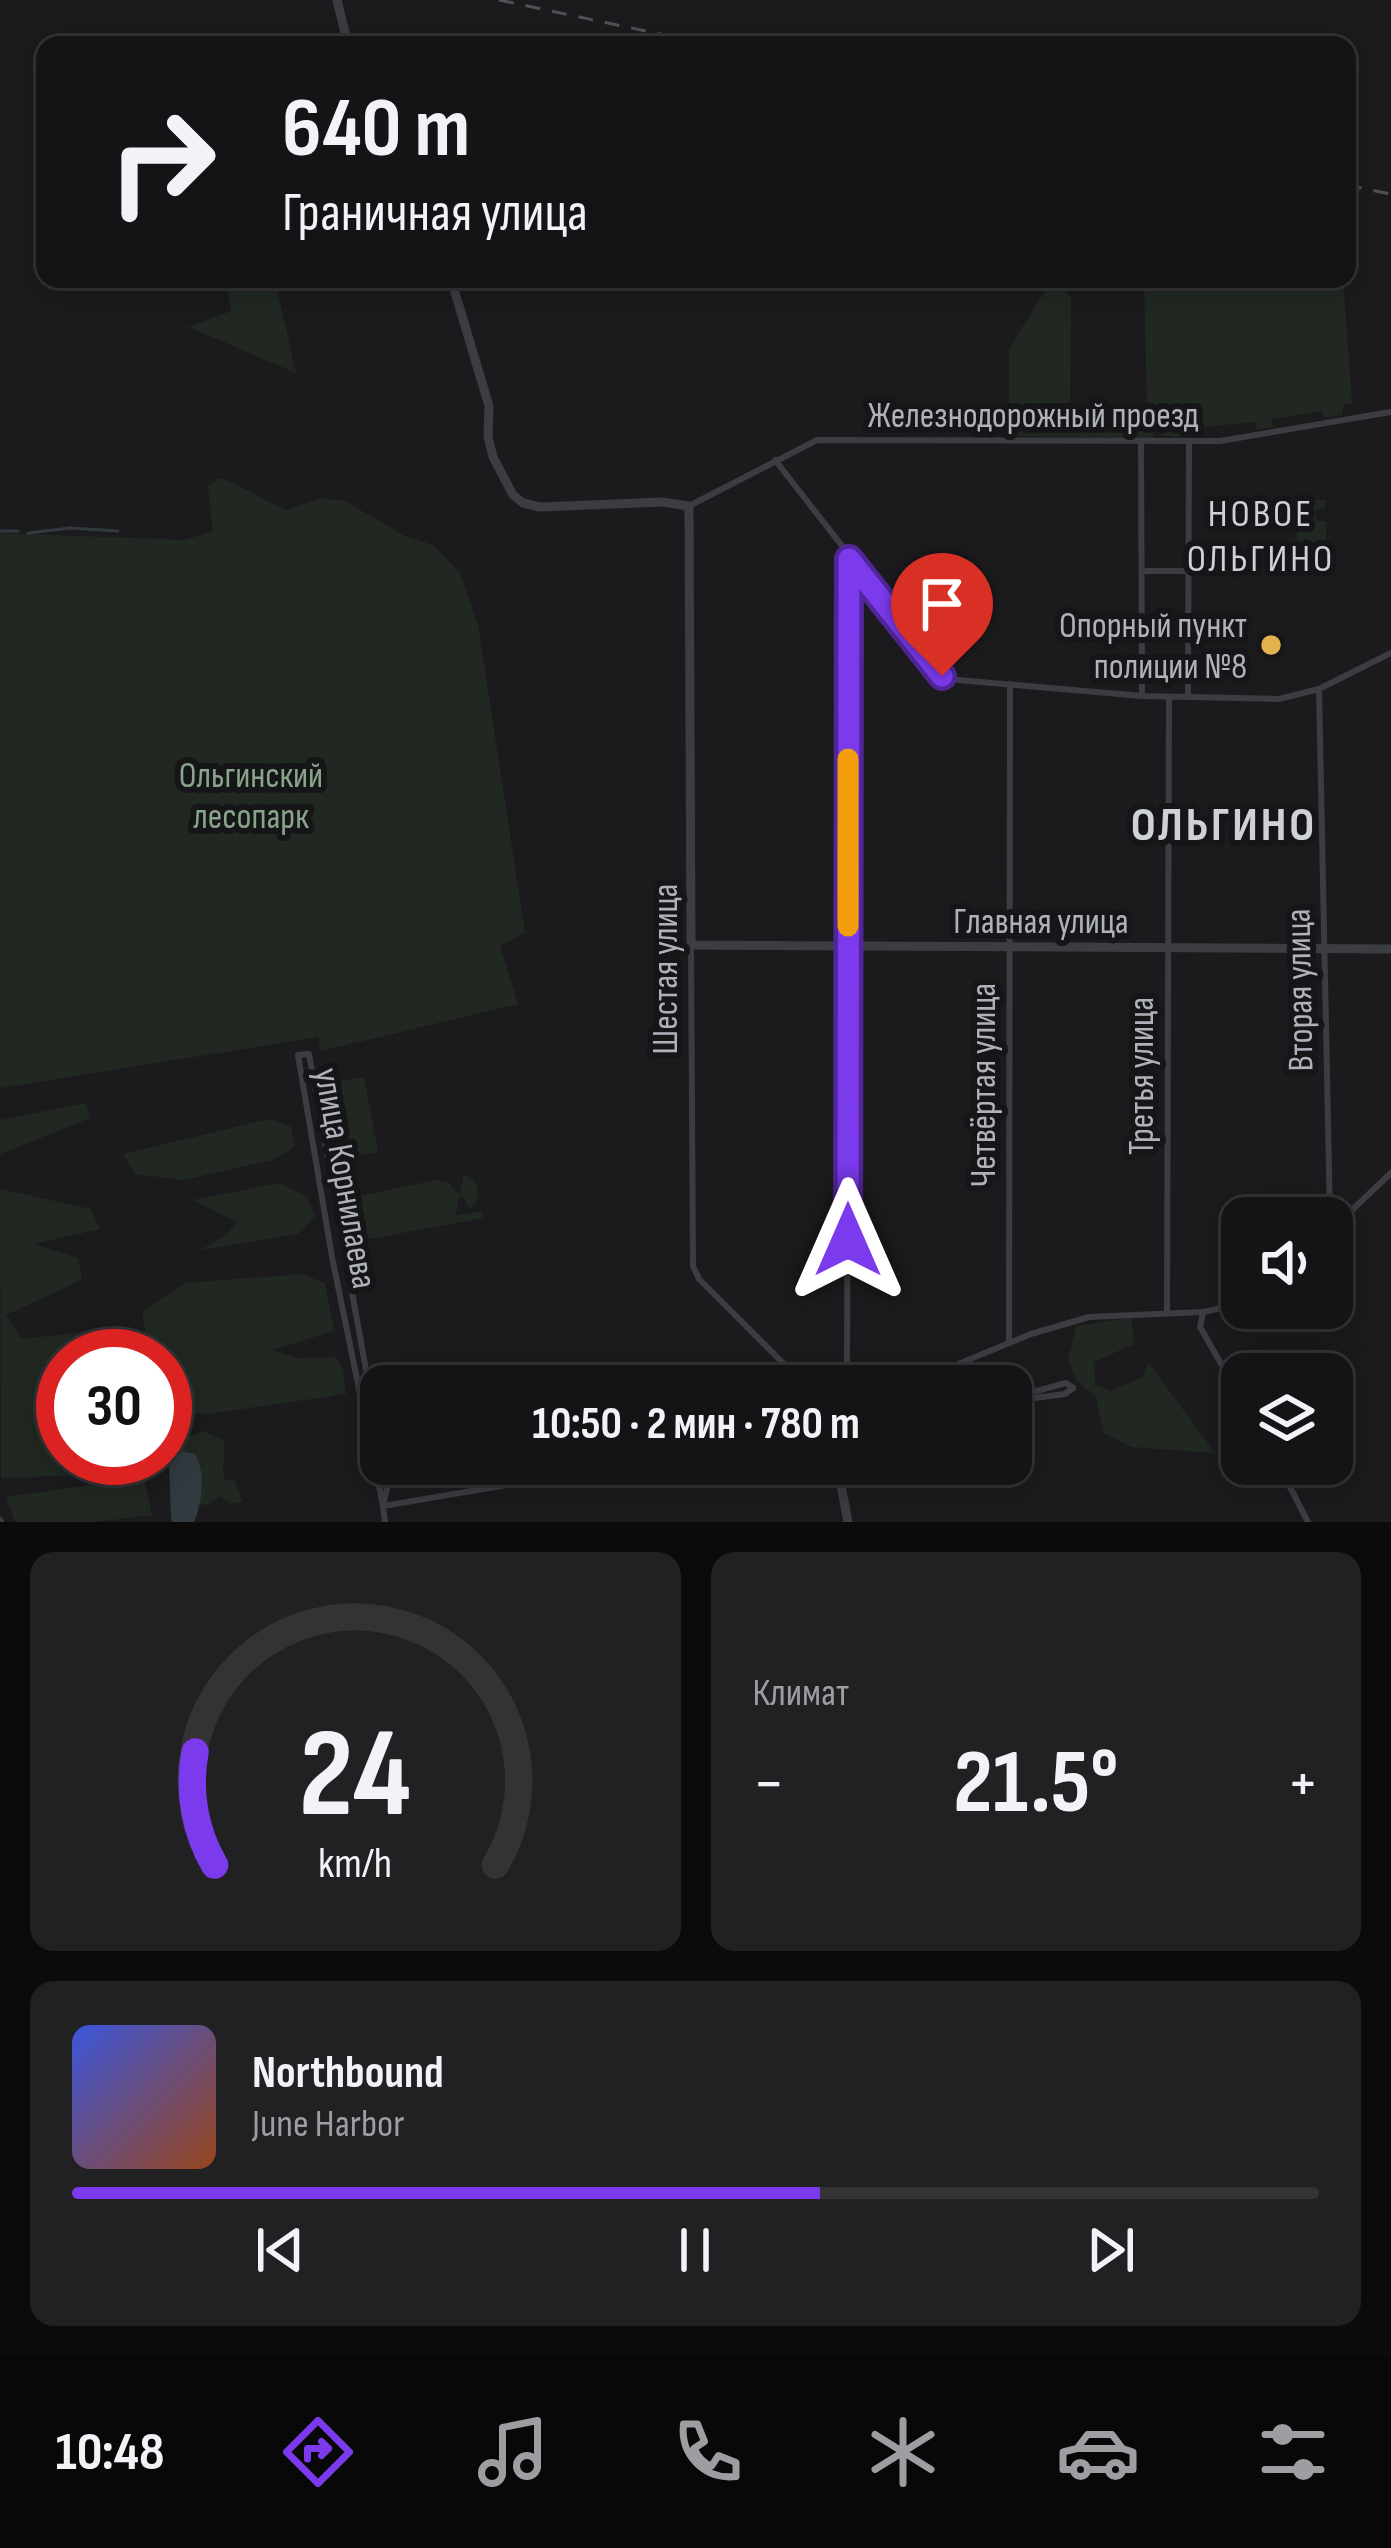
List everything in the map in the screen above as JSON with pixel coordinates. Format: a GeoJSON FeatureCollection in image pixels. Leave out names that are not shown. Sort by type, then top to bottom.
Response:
{"type":"FeatureCollection","features":[{"type":"Feature","properties":{"kind":"street"},"geometry":{"type":"LineString","coordinates":[[337,0],[346,36]]}},
{"type":"Feature","properties":{"kind":"street"},"geometry":{"type":"LineString","coordinates":[[454,288],[488,406],[490,450],[513,495],[540,507],[652,502],[689,506]]}},
{"type":"Feature","properties":{"kind":"street","name":"Железнодорожный проезд"},"geometry":{"type":"LineString","coordinates":[[689,506],[811,441],[1189,442],[1264,436],[1391,412]]}},
{"type":"Feature","properties":{"kind":"street"},"geometry":{"type":"LineString","coordinates":[[1142,441],[1142,696]]}},
{"type":"Feature","properties":{"kind":"street"},"geometry":{"type":"LineString","coordinates":[[1188,698],[1189,442]]}},
{"type":"Feature","properties":{"kind":"street"},"geometry":{"type":"LineString","coordinates":[[775,460],[942,676],[1142,696],[1279,699],[1319,688],[1391,653]]}},
{"type":"Feature","properties":{"kind":"street","name":"Шестая улица"},"geometry":{"type":"LineString","coordinates":[[689,506],[693,1266],[699,1279],[785,1365]]}},
{"type":"Feature","properties":{"kind":"street"},"geometry":{"type":"LineString","coordinates":[[847,1365],[849,559]]}},
{"type":"Feature","properties":{"kind":"street"},"geometry":{"type":"LineString","coordinates":[[1142,571],[1189,571]]}},
{"type":"Feature","properties":{"kind":"street","name":"Четвёртая улица"},"geometry":{"type":"LineString","coordinates":[[1009,1343],[1010,684]]}},
{"type":"Feature","properties":{"kind":"street","name":"Вторая улица"},"geometry":{"type":"LineString","coordinates":[[1319,688],[1330,1197]]}},
{"type":"Feature","properties":{"kind":"street","name":"Третья улица"},"geometry":{"type":"LineString","coordinates":[[1167,1311],[1168,697]]}},
{"type":"Feature","properties":{"kind":"street","name":"Главная улица"},"geometry":{"type":"LineString","coordinates":[[691,945],[1391,949]]}},
{"type":"Feature","properties":{"kind":"street","name":"улица Корнилаева"},"geometry":{"type":"LineString","coordinates":[[360,1394],[298,1055],[309,1054],[365,1365]]}},
{"type":"Feature","properties":{"kind":"street"},"geometry":{"type":"LineString","coordinates":[[1353,1209],[1391,1173]]}},
{"type":"Feature","properties":{"kind":"street"},"geometry":{"type":"LineString","coordinates":[[956,1365],[1093,1316],[1203,1312],[1221,1306]]}},
{"type":"Feature","properties":{"kind":"street"},"geometry":{"type":"LineString","coordinates":[[1203,1312],[1200,1327],[1221,1364]]}},
{"type":"Feature","properties":{"kind":"street"},"geometry":{"type":"LineString","coordinates":[[1066,1383],[1073,1388],[1065,1394],[1011,1399],[1066,1383]]}},
{"type":"Feature","properties":{"kind":"street","name":"улица Корнилаева"},"geometry":{"type":"LineString","coordinates":[[379,1485],[386,1522]]}},
{"type":"Feature","properties":{"kind":"street","name":"улица Корнилаева"},"geometry":{"type":"LineString","coordinates":[[383,1506],[386,1485]]}},
{"type":"Feature","properties":{"kind":"street"},"geometry":{"type":"LineString","coordinates":[[383,1506],[508,1485]]}},
{"type":"Feature","properties":{"kind":"street"},"geometry":{"type":"LineString","coordinates":[[841,1485],[848,1522]]}},
{"type":"Feature","properties":{"kind":"street"},"geometry":{"type":"LineString","coordinates":[[1289,1485],[1308,1522]]}},
{"type":"Feature","properties":{"kind":"green space"},"geometry":{"type":"Polygon","coordinates":[[[227,288],[277,288],[296,373],[189,327],[231,311],[227,288]]]}},
{"type":"Feature","properties":{"kind":"green space"},"geometry":{"type":"Polygon","coordinates":[[[1046,288],[1064,288],[1071,297],[1070,424],[1146,426],[1149,422],[1155,425],[1153,438],[1009,436],[1009,349],[1046,288]]]}},
{"type":"Feature","properties":{"kind":"green space"},"geometry":{"type":"Polygon","coordinates":[[[1144,288],[1344,288],[1352,403],[1344,404],[1342,415],[1324,418],[1322,411],[1272,419],[1273,427],[1257,430],[1255,422],[1193,428],[1192,436],[1163,436],[1159,421],[1147,415],[1144,288]]]}},
{"type":"Feature","properties":{"kind":"green space","name":"Ольгинский лесопарк"},"geometry":{"type":"Polygon","coordinates":[[[219,478],[287,510],[321,498],[345,501],[405,536],[433,545],[460,573],[478,625],[525,932],[500,946],[518,1004],[321,1051],[318,1037],[0,1088],[0,533],[185,540],[213,531],[208,486],[219,478]]]}},
{"type":"Feature","properties":{"kind":"green space"},"geometry":{"type":"Polygon","coordinates":[[[1286,500],[1325,500],[1325,508],[1315,509],[1316,521],[1326,521],[1326,540],[1316,540],[1316,552],[1326,552],[1334,572],[1310,571],[1288,550],[1287,540],[1297,539],[1297,528],[1287,528],[1286,500]]]}},
{"type":"Feature","properties":{"kind":"green space"},"geometry":{"type":"Polygon","coordinates":[[[364,1077],[378,1152],[347,1158],[334,1082],[364,1077]]]}},
{"type":"Feature","properties":{"kind":"green space"},"geometry":{"type":"Polygon","coordinates":[[[86,1103],[90,1118],[0,1154],[0,1120],[86,1103]]]}},
{"type":"Feature","properties":{"kind":"green space"},"geometry":{"type":"Polygon","coordinates":[[[270,1119],[291,1127],[295,1146],[273,1160],[183,1180],[135,1174],[123,1154],[270,1119]]]}},
{"type":"Feature","properties":{"kind":"green space"},"geometry":{"type":"Polygon","coordinates":[[[464,1174],[475,1181],[479,1198],[470,1209],[463,1196],[459,1197],[455,1216],[481,1211],[483,1218],[354,1242],[352,1234],[358,1232],[351,1213],[360,1196],[436,1180],[449,1183],[459,1195],[464,1174]]]}},
{"type":"Feature","properties":{"kind":"green space"},"geometry":{"type":"Polygon","coordinates":[[[280,1183],[307,1197],[315,1216],[298,1234],[201,1250],[237,1222],[193,1200],[280,1183]]]}},
{"type":"Feature","properties":{"kind":"green space"},"geometry":{"type":"Polygon","coordinates":[[[0,1189],[91,1209],[100,1229],[34,1244],[78,1258],[82,1280],[6,1315],[21,1339],[36,1337],[36,1477],[1,1478],[0,1189]]]}},
{"type":"Feature","properties":{"kind":"green space"},"geometry":{"type":"Polygon","coordinates":[[[301,1274],[325,1283],[334,1331],[272,1350],[298,1358],[335,1357],[343,1369],[346,1394],[192,1414],[192,1329],[145,1329],[142,1312],[185,1283],[301,1274]]]}},
{"type":"Feature","properties":{"kind":"green space"},"geometry":{"type":"Polygon","coordinates":[[[1131,1318],[1134,1344],[1094,1362],[1095,1385],[1111,1391],[1144,1376],[1148,1362],[1215,1453],[1132,1447],[1104,1433],[1096,1397],[1077,1381],[1068,1360],[1077,1326],[1131,1318]]]}},
{"type":"Feature","properties":{"kind":"green space"},"geometry":{"type":"Polygon","coordinates":[[[204,1431],[223,1440],[225,1480],[235,1481],[242,1502],[231,1504],[221,1496],[198,1504],[201,1491],[192,1435],[204,1431]]]}},
{"type":"Feature","properties":{"kind":"green space"},"geometry":{"type":"Polygon","coordinates":[[[89,1485],[146,1485],[152,1515],[94,1522],[15,1522],[6,1497],[89,1485]]]}},
{"type":"Feature","properties":{"kind":"shaded area"},"geometry":{"type":"Polygon","coordinates":[[[195,1454],[202,1478],[194,1522],[172,1522],[170,1485],[192,1485],[195,1454]]]}},
{"type":"Feature","properties":{"kind":"waterway"},"geometry":{"type":"LineString","coordinates":[[28,533],[70,528],[118,531]]}},
{"type":"Feature","properties":{"kind":"waterway"},"geometry":{"type":"LineString","coordinates":[[0,531],[18,531]]}},
{"type":"Feature","properties":{"kind":"railway"},"geometry":{"type":"LineString","coordinates":[[499,0],[669,36]]}},
{"type":"Feature","properties":{"kind":"railway"},"geometry":{"type":"LineString","coordinates":[[1356,187],[1391,194]]}},
{"type":"Feature","properties":{"kind":"slow traffic"},"geometry":{"type":"LineString","coordinates":[[848,759],[848,926]]}},
{"type":"Feature","properties":{"kind":"place","name":"Опорный пункт полиции №8"},"geometry":{"type":"Point","coordinates":[1271,645]}},
{"type":"Feature","properties":{"kind":"district","name":"НОВОЕ ОЛЬГИНО"},"geometry":{"type":"Point","coordinates":[1261,534]}},
{"type":"Feature","properties":{"kind":"district","name":"ОЛЬГИНО"},"geometry":{"type":"Point","coordinates":[1224,823]}},
{"type":"Feature","properties":{"kind":"route"},"geometry":{"type":"LineString","coordinates":[[848,1240],[849,559],[942,676]]}}]}
